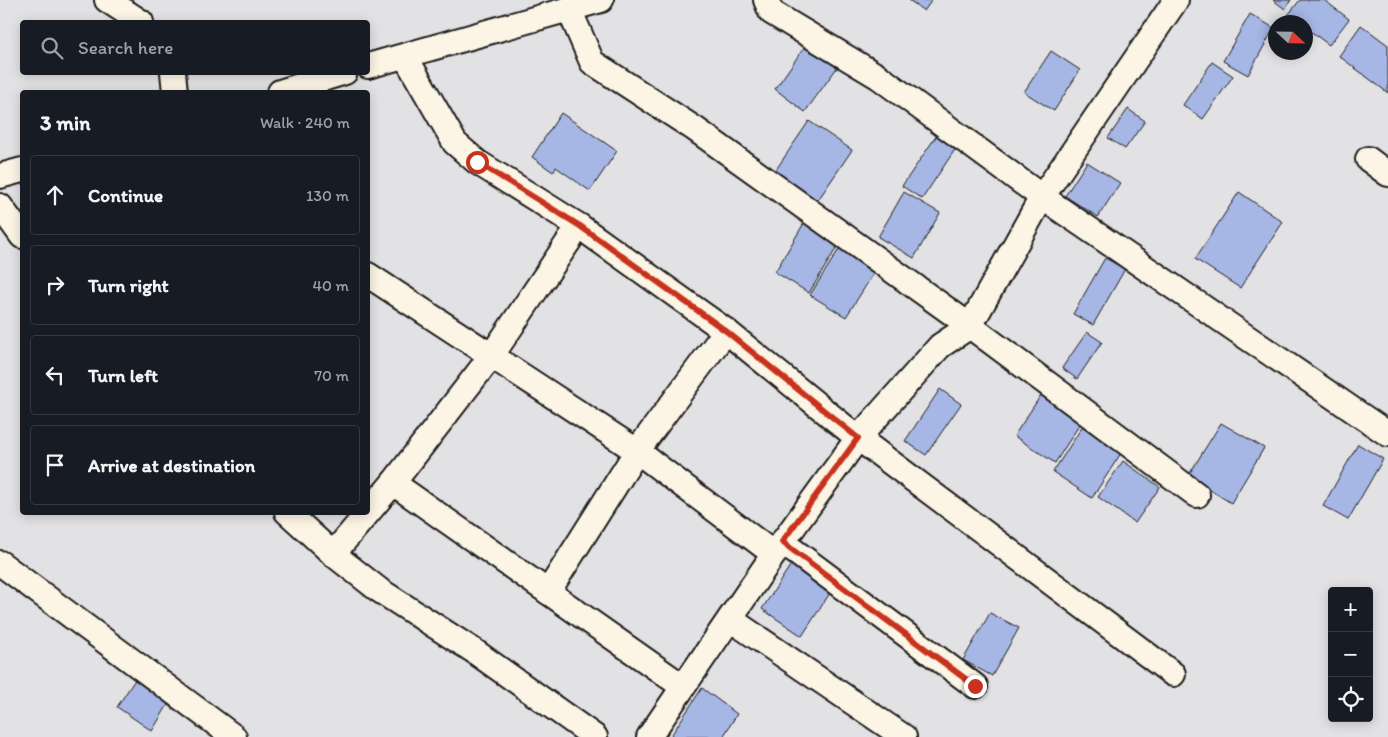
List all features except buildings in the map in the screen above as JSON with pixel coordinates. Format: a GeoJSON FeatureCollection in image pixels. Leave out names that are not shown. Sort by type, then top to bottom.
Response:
{"type":"FeatureCollection","features":[{"type":"Feature","properties":{"kind":"street"},"geometry":{"type":"LineString","coordinates":[[107,0],[138,20]]}},
{"type":"Feature","properties":{"kind":"street"},"geometry":{"type":"LineString","coordinates":[[370,65],[602,0]]}},
{"type":"Feature","properties":{"kind":"street"},"geometry":{"type":"LineString","coordinates":[[766,0],[771,12],[879,76],[1042,196],[1388,434]]}},
{"type":"Feature","properties":{"kind":"street"},"geometry":{"type":"LineString","coordinates":[[649,737],[778,548],[858,438],[940,346],[970,326],[1042,196],[1176,0]]}},
{"type":"Feature","properties":{"kind":"street"},"geometry":{"type":"LineString","coordinates":[[570,9],[592,62],[695,128],[970,326],[1197,494]]}},
{"type":"Feature","properties":{"kind":"street"},"geometry":{"type":"LineString","coordinates":[[405,56],[455,143],[465,153],[580,226],[726,331],[858,438],[1173,674]]}},
{"type":"Feature","properties":{"kind":"street"},"geometry":{"type":"LineString","coordinates":[[173,75],[176,90]]}},
{"type":"Feature","properties":{"kind":"street"},"geometry":{"type":"LineString","coordinates":[[286,90],[334,75]]}},
{"type":"Feature","properties":{"kind":"street"},"geometry":{"type":"LineString","coordinates":[[1368,159],[1388,174]]}},
{"type":"Feature","properties":{"kind":"street"},"geometry":{"type":"LineString","coordinates":[[0,176],[20,171]]}},
{"type":"Feature","properties":{"kind":"street"},"geometry":{"type":"LineString","coordinates":[[0,206],[20,233]]}},
{"type":"Feature","properties":{"kind":"street"},"geometry":{"type":"LineString","coordinates":[[370,510],[492,355],[580,226]]}},
{"type":"Feature","properties":{"kind":"street"},"geometry":{"type":"LineString","coordinates":[[370,276],[637,451],[975,686]]}},
{"type":"Feature","properties":{"kind":"street"},"geometry":{"type":"LineString","coordinates":[[548,592],[637,451],[726,331]]}},
{"type":"Feature","properties":{"kind":"street"},"geometry":{"type":"LineString","coordinates":[[393,483],[682,686]]}},
{"type":"Feature","properties":{"kind":"street"},"geometry":{"type":"LineString","coordinates":[[289,515],[333,554],[379,590],[474,651],[595,737]]}},
{"type":"Feature","properties":{"kind":"street"},"geometry":{"type":"LineString","coordinates":[[333,554],[366,515]]}},
{"type":"Feature","properties":{"kind":"street"},"geometry":{"type":"LineString","coordinates":[[0,563],[234,737]]}},
{"type":"Feature","properties":{"kind":"street"},"geometry":{"type":"LineString","coordinates":[[730,619],[904,737]]}},
{"type":"Feature","properties":{"kind":"route"},"geometry":{"type":"LineString","coordinates":[[477,162],[580,226],[726,331],[858,438],[782,542],[975,686]]}}]}
